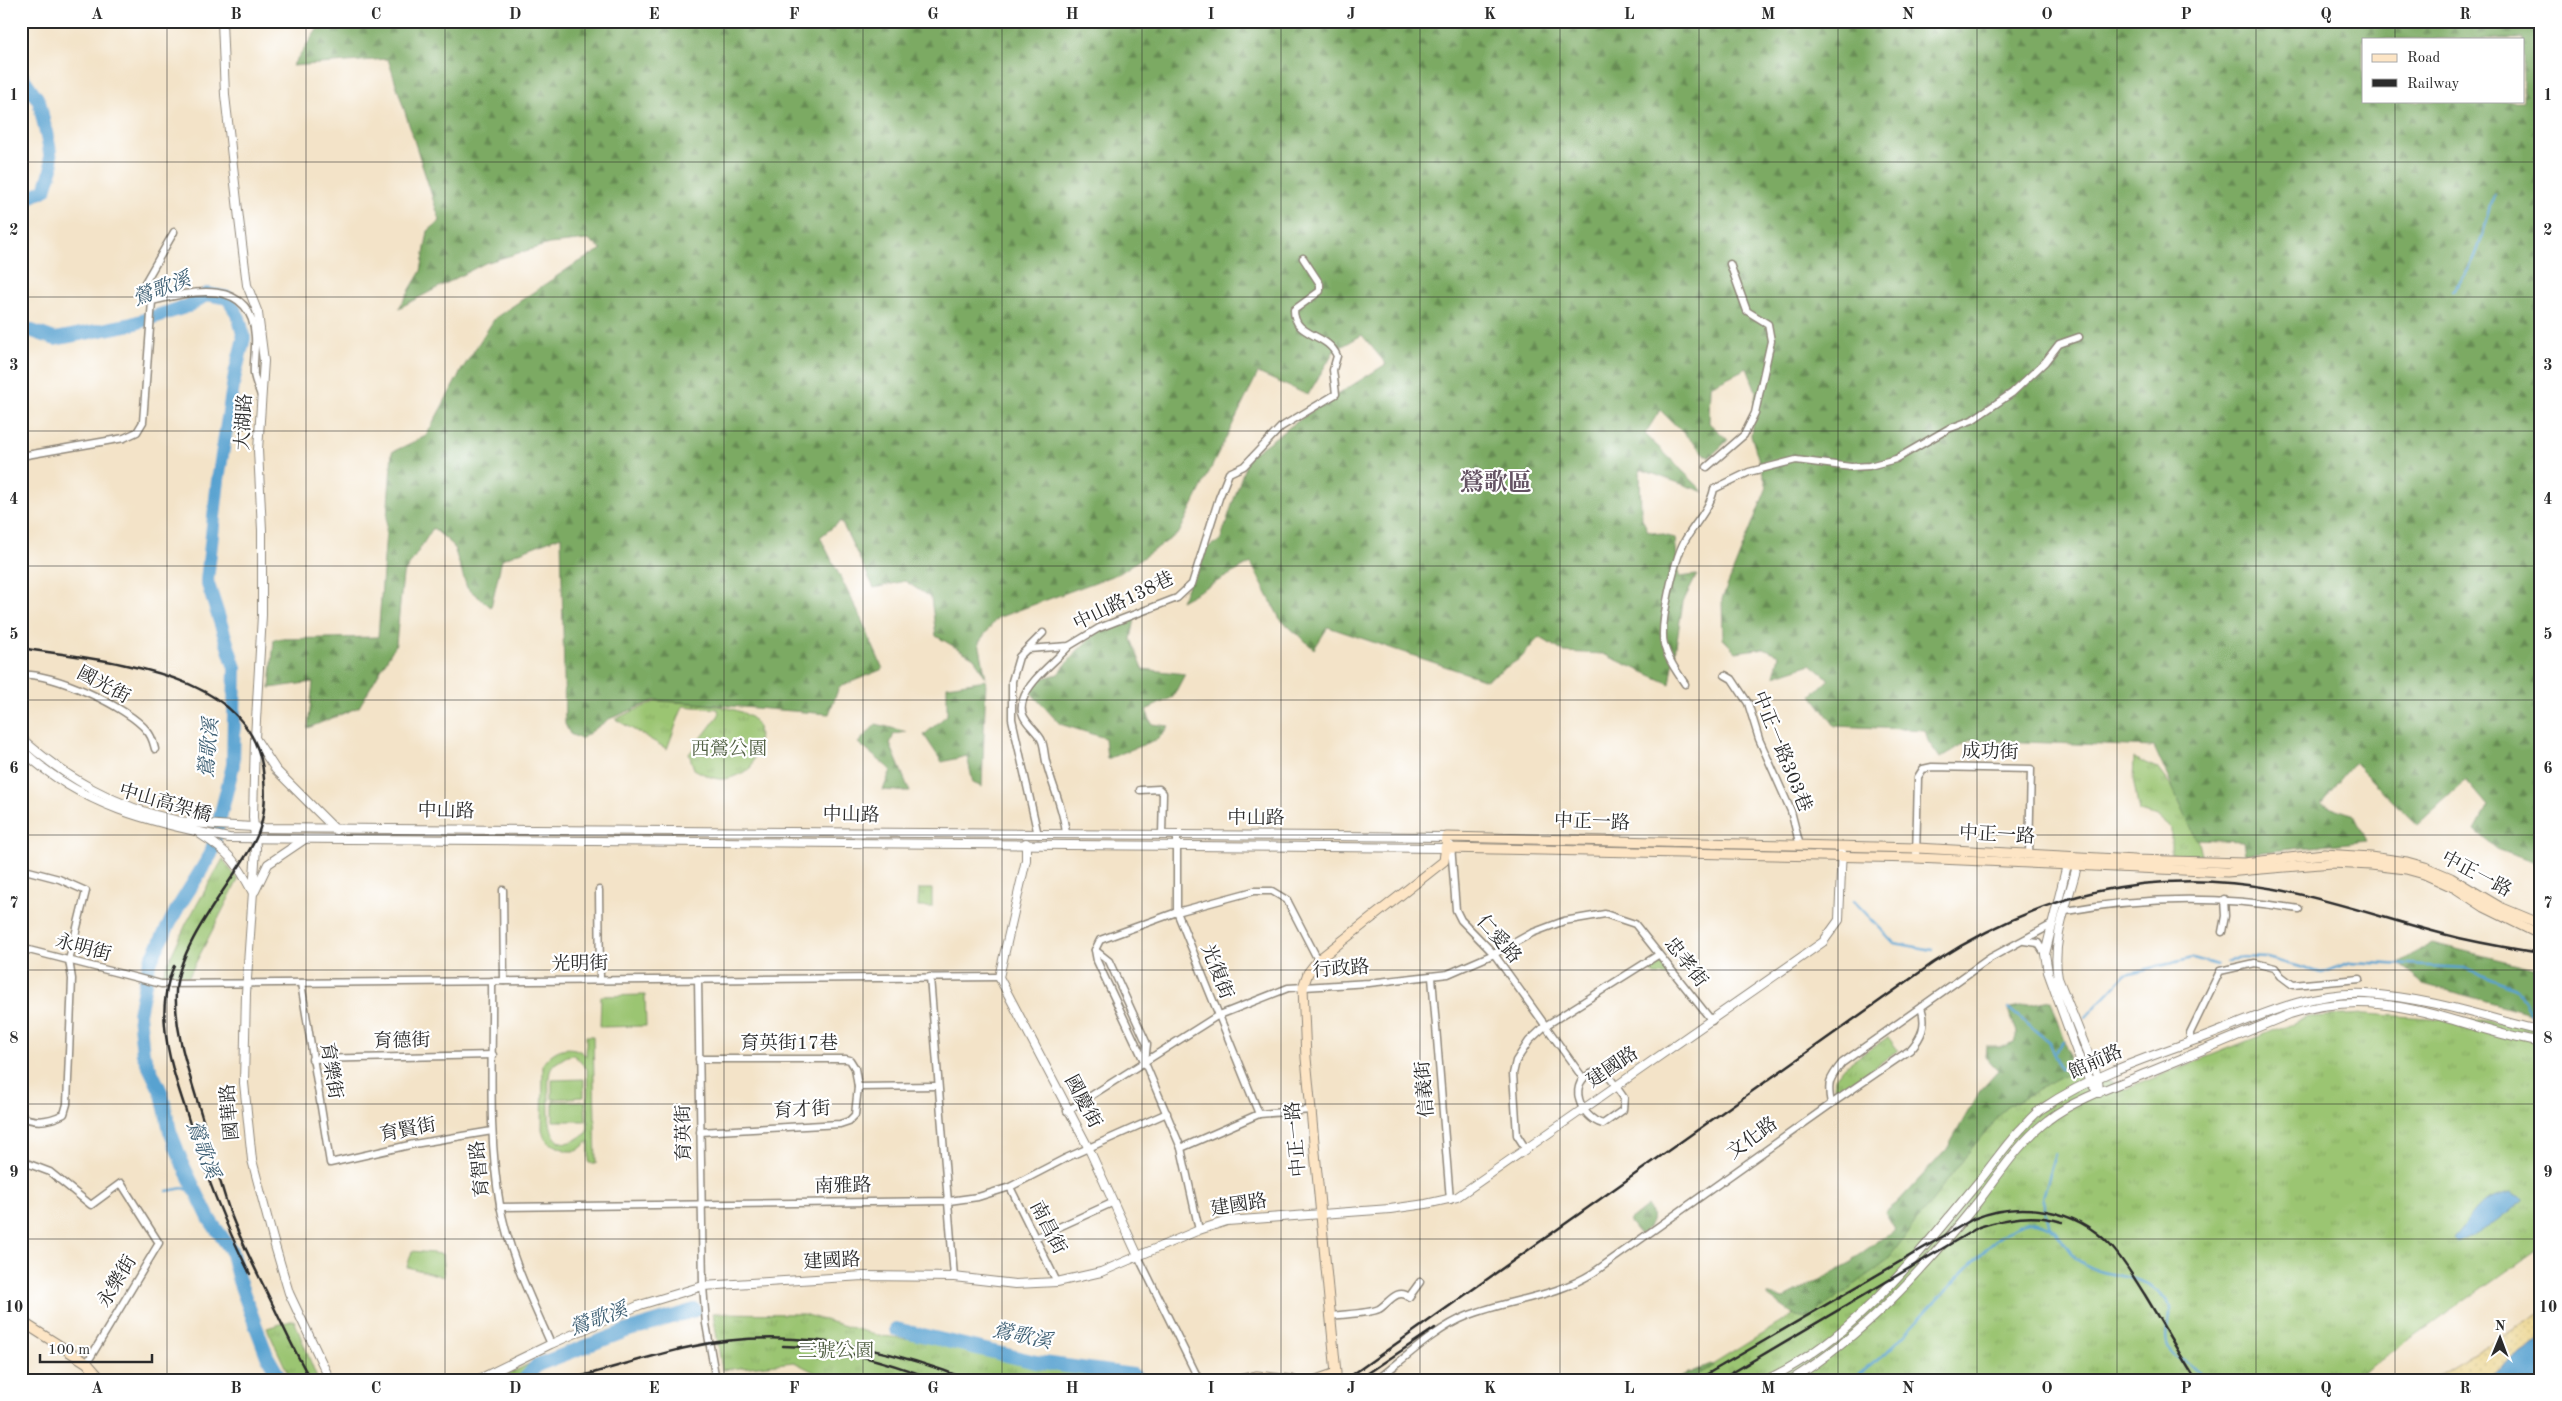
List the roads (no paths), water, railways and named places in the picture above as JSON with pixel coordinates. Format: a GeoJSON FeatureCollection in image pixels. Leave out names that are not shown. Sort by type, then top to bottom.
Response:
{"type":"FeatureCollection","features":[{"type":"Feature","properties":{"kind":"main road","name":"中正一路"},"geometry":{"type":"LineString","coordinates":[[1316,1380],[1336,1373],[1311,1110],[1303,988],[1308,974],[1318,960],[1444,861],[1449,848],[1447,837],[1917,848],[2029,854],[2075,862],[2227,872],[2332,863],[2406,869],[2424,874],[2455,888],[2484,907],[2541,935]]}},
{"type":"Feature","properties":{"kind":"main road","name":"中正一路"},"geometry":{"type":"LineString","coordinates":[[1449,848],[1916,858],[2066,865],[2075,862],[2244,863],[2324,854],[2407,862],[2451,878],[2500,907],[2541,924]]}},
{"type":"Feature","properties":{"kind":"main road"},"geometry":{"type":"LineString","coordinates":[[21,1321],[87,1363],[102,1380]]}},
{"type":"Feature","properties":{"kind":"main road"},"geometry":{"type":"LineString","coordinates":[[1238,1380],[1257,1376],[1293,1380]]}},
{"type":"Feature","properties":{"kind":"street","name":"大湖路"},"geometry":{"type":"LineString","coordinates":[[222,21],[226,95],[247,285],[258,312],[263,337],[262,400],[258,450],[262,530],[262,615],[255,738],[255,827]]}},
{"type":"Feature","properties":{"kind":"street"},"geometry":{"type":"LineString","coordinates":[[21,456],[124,438],[137,432],[143,422],[152,302],[141,290],[174,232]]}},
{"type":"Feature","properties":{"kind":"street","name":"中山路138巷"},"geometry":{"type":"LineString","coordinates":[[1028,649],[1069,646],[1099,628],[1177,598],[1192,584],[1219,498],[1230,473],[1244,466],[1282,428],[1336,394],[1333,370],[1337,356],[1333,345],[1301,328],[1294,317],[1294,310],[1320,291],[1320,284],[1303,258]]}},
{"type":"Feature","properties":{"kind":"street"},"geometry":{"type":"LineString","coordinates":[[1707,467],[1744,435],[1755,413],[1771,341],[1768,324],[1747,311],[1730,264]]}},
{"type":"Feature","properties":{"kind":"street"},"geometry":{"type":"LineString","coordinates":[[152,302],[176,295],[202,292],[229,293],[240,302],[250,314],[255,335],[254,374],[262,400]]}},
{"type":"Feature","properties":{"kind":"street"},"geometry":{"type":"LineString","coordinates":[[1686,684],[1674,667],[1663,643],[1663,623],[1683,543],[1712,500],[1714,489],[1749,472],[1796,460],[1851,467],[1869,466],[1896,459],[1948,429],[1972,420],[2012,393],[2045,362],[2059,344],[2079,337]]}},
{"type":"Feature","properties":{"kind":"street"},"geometry":{"type":"LineString","coordinates":[[999,977],[1026,860],[1026,843],[1038,835],[1012,719],[1012,681],[1018,657],[1043,633]]}},
{"type":"Feature","properties":{"kind":"street"},"geometry":{"type":"LineString","coordinates":[[1066,834],[1064,817],[1046,763],[1042,740],[1024,718],[1021,710],[1023,699],[1032,681],[1045,672],[1069,646]]}},
{"type":"Feature","properties":{"kind":"street","name":"國光街"},"geometry":{"type":"LineString","coordinates":[[21,675],[60,680],[108,702],[146,729],[155,749]]}},
{"type":"Feature","properties":{"kind":"street","name":"中正一路303巷"},"geometry":{"type":"LineString","coordinates":[[1725,675],[1732,678],[1748,703],[1759,739],[1791,811],[1800,846]]}},
{"type":"Feature","properties":{"kind":"street","name":"中山高架橋"},"geometry":{"type":"LineString","coordinates":[[21,738],[39,754],[78,781],[125,804],[174,820],[219,826],[255,827]]}},
{"type":"Feature","properties":{"kind":"street"},"geometry":{"type":"LineString","coordinates":[[255,738],[276,770],[335,827],[340,839]]}},
{"type":"Feature","properties":{"kind":"street","name":"中山高架橋"},"geometry":{"type":"LineString","coordinates":[[21,749],[32,760],[73,789],[122,812],[172,828],[229,838],[256,838]]}},
{"type":"Feature","properties":{"kind":"street","name":"成功街"},"geometry":{"type":"LineString","coordinates":[[1917,848],[1918,777],[1923,769],[1932,767],[2031,769],[2029,854]]}},
{"type":"Feature","properties":{"kind":"street"},"geometry":{"type":"LineString","coordinates":[[1140,790],[1159,789],[1164,793],[1162,835]]}},
{"type":"Feature","properties":{"kind":"street","name":"中山路"},"geometry":{"type":"LineString","coordinates":[[255,827],[1447,837]]}},
{"type":"Feature","properties":{"kind":"street","name":"國華路"},"geometry":{"type":"LineString","coordinates":[[255,827],[254,895],[247,984],[244,1083],[252,1160],[289,1293],[330,1380]]}},
{"type":"Feature","properties":{"kind":"street"},"geometry":{"type":"LineString","coordinates":[[197,832],[222,848],[236,861],[254,895]]}},
{"type":"Feature","properties":{"kind":"street"},"geometry":{"type":"LineString","coordinates":[[857,833],[857,842]]}},
{"type":"Feature","properties":{"kind":"street","name":"光復街"},"geometry":{"type":"LineString","coordinates":[[1177,835],[1177,912],[1217,1016],[1259,1114]]}},
{"type":"Feature","properties":{"kind":"street","name":"中山路"},"geometry":{"type":"LineString","coordinates":[[256,838],[1177,844],[1449,848]]}},
{"type":"Feature","properties":{"kind":"street"},"geometry":{"type":"LineString","coordinates":[[254,895],[268,864],[305,839]]}},
{"type":"Feature","properties":{"kind":"street","name":"建國路"},"geometry":{"type":"LineString","coordinates":[[477,1380],[551,1344],[640,1305],[703,1286],[864,1276],[954,1277],[1015,1284],[1057,1282],[1101,1272],[1199,1230],[1227,1221],[1390,1209],[1450,1200],[1712,1021],[1823,942],[1839,920],[1842,846]]}},
{"type":"Feature","properties":{"kind":"street","name":"仁愛路"},"geometry":{"type":"LineString","coordinates":[[1449,848],[1456,910],[1461,920],[1494,954],[1583,1078]]}},
{"type":"Feature","properties":{"kind":"street"},"geometry":{"type":"LineString","coordinates":[[1916,858],[1917,848]]}},
{"type":"Feature","properties":{"kind":"street"},"geometry":{"type":"LineString","coordinates":[[2075,862],[2056,952],[2057,972],[2098,1078],[2099,1093]]}},
{"type":"Feature","properties":{"kind":"street"},"geometry":{"type":"LineString","coordinates":[[2066,865],[2045,954],[2048,972],[2090,1082],[2099,1093]]}},
{"type":"Feature","properties":{"kind":"street"},"geometry":{"type":"LineString","coordinates":[[21,869],[58,879],[86,891],[69,960],[72,979],[67,1104],[64,1114],[54,1119],[38,1121],[21,1116]]}},
{"type":"Feature","properties":{"kind":"street"},"geometry":{"type":"LineString","coordinates":[[503,890],[504,981]]}},
{"type":"Feature","properties":{"kind":"street"},"geometry":{"type":"LineString","coordinates":[[600,890],[600,980]]}},
{"type":"Feature","properties":{"kind":"street"},"geometry":{"type":"LineString","coordinates":[[1199,1230],[1181,1148],[1145,1063],[1097,961],[1095,950],[1100,940],[1177,912],[1254,891],[1272,891],[1287,900],[1318,960]]}},
{"type":"Feature","properties":{"kind":"street"},"geometry":{"type":"LineString","coordinates":[[2066,911],[2144,900],[2224,899],[2299,909]]}},
{"type":"Feature","properties":{"kind":"street"},"geometry":{"type":"LineString","coordinates":[[2222,932],[2225,916],[2224,899]]}},
{"type":"Feature","properties":{"kind":"street","name":"行政路"},"geometry":{"type":"LineString","coordinates":[[1068,1111],[1217,1016],[1288,988],[1432,977],[1466,968],[1532,933],[1564,921],[1605,914],[1635,924]]}},
{"type":"Feature","properties":{"kind":"street","name":"忠孝街"},"geometry":{"type":"LineString","coordinates":[[1635,924],[1712,1021]]}},
{"type":"Feature","properties":{"kind":"street"},"geometry":{"type":"LineString","coordinates":[[1831,1104],[1828,1090],[1830,1078],[1842,1063],[1990,958],[2051,925]]}},
{"type":"Feature","properties":{"kind":"street"},"geometry":{"type":"LineString","coordinates":[[2023,941],[2038,943],[2045,954]]}},
{"type":"Feature","properties":{"kind":"street","name":"永明街"},"geometry":{"type":"LineString","coordinates":[[21,948],[161,984]]}},
{"type":"Feature","properties":{"kind":"street"},"geometry":{"type":"LineString","coordinates":[[1095,950],[1108,961],[1147,1044],[1145,1063]]}},
{"type":"Feature","properties":{"kind":"street"},"geometry":{"type":"LineString","coordinates":[[1526,1149],[1517,1135],[1513,1074],[1516,1061],[1529,1041],[1545,1026],[1658,955]]}},
{"type":"Feature","properties":{"kind":"street"},"geometry":{"type":"LineString","coordinates":[[2190,1042],[2190,1033],[2220,971],[2255,963],[2275,968],[2280,976],[2293,985],[2360,979]]}},
{"type":"Feature","properties":{"kind":"street"},"geometry":{"type":"LineString","coordinates":[[930,977],[954,1277]]}},
{"type":"Feature","properties":{"kind":"street","name":"光明街"},"geometry":{"type":"LineString","coordinates":[[161,984],[999,977]]}},
{"type":"Feature","properties":{"kind":"street","name":"國慶街"},"geometry":{"type":"LineString","coordinates":[[999,977],[1089,1149],[1138,1256],[1199,1380]]}},
{"type":"Feature","properties":{"kind":"street","name":"信義街"},"geometry":{"type":"LineString","coordinates":[[1432,977],[1450,1200]]}},
{"type":"Feature","properties":{"kind":"street","name":"育英街"},"geometry":{"type":"LineString","coordinates":[[698,979],[703,1286],[706,1324],[716,1380]]}},
{"type":"Feature","properties":{"kind":"street","name":"育智路"},"geometry":{"type":"LineString","coordinates":[[492,981],[492,1131],[500,1207],[510,1248],[551,1344]]}},
{"type":"Feature","properties":{"kind":"street","name":"育樂街"},"geometry":{"type":"LineString","coordinates":[[301,983],[330,1163]]}},
{"type":"Feature","properties":{"kind":"street","name":"館前路"},"geometry":{"type":"LineString","coordinates":[[1766,1380],[1796,1365],[1840,1333],[1891,1282],[1939,1229],[2024,1126],[2041,1109],[2098,1078],[2190,1042],[2315,998],[2364,993],[2413,1000],[2541,1031]]}},
{"type":"Feature","properties":{"kind":"street","name":"館前路"},"geometry":{"type":"LineString","coordinates":[[1791,1380],[1824,1360],[1846,1342],[1908,1281],[1976,1204],[2026,1139],[2048,1119],[2099,1093],[2290,1014],[2315,1006],[2364,1002],[2410,1008],[2541,1043]]}},
{"type":"Feature","properties":{"kind":"street","name":"文化路"},"geometry":{"type":"LineString","coordinates":[[1377,1380],[1433,1337],[1468,1315],[1562,1290],[1577,1283],[1910,1050],[1920,1039],[1925,1018],[1921,1007]]}},
{"type":"Feature","properties":{"kind":"street","name":"育德街"},"geometry":{"type":"LineString","coordinates":[[312,1058],[493,1055]]}},
{"type":"Feature","properties":{"kind":"street","name":"育英街17巷"},"geometry":{"type":"LineString","coordinates":[[700,1059],[846,1059],[850,1060],[855,1068],[858,1087]]}},
{"type":"Feature","properties":{"kind":"street"},"geometry":{"type":"LineString","coordinates":[[1595,1072],[1602,1073],[1608,1075],[1616,1086],[1624,1098],[1625,1105],[1615,1118],[1603,1124],[1597,1122],[1578,1097],[1577,1090],[1583,1078],[1595,1072]]}},
{"type":"Feature","properties":{"kind":"street"},"geometry":{"type":"LineString","coordinates":[[858,1087],[938,1086]]}},
{"type":"Feature","properties":{"kind":"street","name":"育才街"},"geometry":{"type":"LineString","coordinates":[[700,1132],[840,1124],[849,1121],[855,1115],[858,1087]]}},
{"type":"Feature","properties":{"kind":"street"},"geometry":{"type":"LineString","coordinates":[[1181,1148],[1259,1114],[1311,1110]]}},
{"type":"Feature","properties":{"kind":"street","name":"南雅路"},"geometry":{"type":"LineString","coordinates":[[500,1207],[949,1201],[978,1197],[1010,1187],[1167,1113]]}},
{"type":"Feature","properties":{"kind":"street","name":"育賢街"},"geometry":{"type":"LineString","coordinates":[[330,1163],[414,1144],[492,1131]]}},
{"type":"Feature","properties":{"kind":"street","name":"永樂街"},"geometry":{"type":"LineString","coordinates":[[21,1161],[50,1172],[90,1205],[121,1183],[159,1243],[87,1363]]}},
{"type":"Feature","properties":{"kind":"street","name":"南昌街"},"geometry":{"type":"LineString","coordinates":[[1010,1187],[1057,1282]]}},
{"type":"Feature","properties":{"kind":"street"},"geometry":{"type":"LineString","coordinates":[[1035,1238],[1114,1202]]}},
{"type":"Feature","properties":{"kind":"street"},"geometry":{"type":"LineString","coordinates":[[1330,1316],[1378,1309],[1393,1296],[1400,1294],[1409,1297],[1420,1282]]}},
{"type":"Feature","properties":{"kind":"water"},"geometry":{"type":"Polygon","coordinates":[[[2510,1193],[2524,1200],[2488,1228],[2457,1243],[2453,1238],[2476,1209],[2488,1200],[2510,1193]]]}},
{"type":"Feature","properties":{"kind":"water"},"geometry":{"type":"Polygon","coordinates":[[[2541,1339],[2541,1380],[2484,1380],[2541,1339]]]}},
{"type":"Feature","properties":{"kind":"waterway","name":"鶯歌溪"},"geometry":{"type":"LineString","coordinates":[[21,75],[39,101],[52,168],[45,190],[21,201]]}},
{"type":"Feature","properties":{"kind":"waterway"},"geometry":{"type":"LineString","coordinates":[[2452,291],[2461,281],[2474,258],[2494,195]]}},
{"type":"Feature","properties":{"kind":"waterway","name":"鶯歌溪"},"geometry":{"type":"LineString","coordinates":[[21,327],[55,339],[132,324],[188,306],[207,294],[228,298],[239,318],[244,338],[235,374],[218,480],[207,581],[235,668],[233,765],[211,854],[176,911],[149,964],[139,1014],[143,1054],[162,1094],[170,1131],[183,1165],[210,1220],[231,1250],[239,1281],[267,1356],[281,1380]]}},
{"type":"Feature","properties":{"kind":"waterway"},"geometry":{"type":"LineString","coordinates":[[1854,901],[1894,943],[1933,950]]}},
{"type":"Feature","properties":{"kind":"waterway"},"geometry":{"type":"LineString","coordinates":[[2226,963],[2240,957],[2267,958],[2321,973],[2351,962],[2465,968],[2516,988],[2531,1015],[2541,1016]]}},
{"type":"Feature","properties":{"kind":"waterway"},"geometry":{"type":"LineString","coordinates":[[2086,1017],[2126,974],[2193,958],[2217,965]]}},
{"type":"Feature","properties":{"kind":"waterway"},"geometry":{"type":"LineString","coordinates":[[2008,1008],[2049,1042],[2060,1069]]}},
{"type":"Feature","properties":{"kind":"waterway"},"geometry":{"type":"LineString","coordinates":[[2055,1052],[2064,1042]]}},
{"type":"Feature","properties":{"kind":"waterway"},"geometry":{"type":"LineString","coordinates":[[2050,1227],[2042,1197],[2055,1154]]}},
{"type":"Feature","properties":{"kind":"waterway"},"geometry":{"type":"LineString","coordinates":[[167,1191],[183,1188],[198,1193]]}},
{"type":"Feature","properties":{"kind":"waterway"},"geometry":{"type":"LineString","coordinates":[[1851,1380],[1892,1347],[1998,1238],[2008,1230],[2027,1222],[2047,1225],[2057,1233],[2072,1254],[2086,1266],[2141,1281],[2161,1293],[2169,1307],[2166,1336],[2170,1350],[2186,1361],[2203,1380]]}},
{"type":"Feature","properties":{"kind":"waterway","name":"鶯歌溪"},"geometry":{"type":"LineString","coordinates":[[524,1380],[537,1365],[626,1331],[695,1310]]}},
{"type":"Feature","properties":{"kind":"waterway","name":"鶯歌溪"},"geometry":{"type":"LineString","coordinates":[[896,1329],[1036,1362],[1133,1375],[1139,1380]]}},
{"type":"Feature","properties":{"kind":"railway"},"geometry":{"type":"LineString","coordinates":[[21,648],[133,666],[171,677],[206,692],[235,714],[255,742],[265,787],[260,829],[253,844],[195,935],[186,954],[179,973],[176,991],[177,1021],[186,1064],[230,1212],[294,1350],[311,1380]]}},
{"type":"Feature","properties":{"kind":"railway"},"geometry":{"type":"LineString","coordinates":[[1345,1380],[1933,963],[1973,939],[2013,919],[2055,903],[2096,891],[2139,884],[2183,881],[2228,883],[2298,894],[2459,938],[2541,953]]}},
{"type":"Feature","properties":{"kind":"railway"},"geometry":{"type":"LineString","coordinates":[[174,966],[167,987],[164,1011],[170,1058],[199,1153],[222,1214],[250,1274]]}},
{"type":"Feature","properties":{"kind":"railway"},"geometry":{"type":"LineString","coordinates":[[1697,1380],[1973,1219],[1991,1213],[2027,1209],[2046,1211],[2080,1223],[2096,1232],[2110,1245],[2133,1276],[2196,1380]]}},
{"type":"Feature","properties":{"kind":"railway"},"geometry":{"type":"LineString","coordinates":[[1720,1380],[1979,1227],[2000,1221],[2031,1217],[2062,1222]]}},
{"type":"Feature","properties":{"kind":"railway"},"geometry":{"type":"LineString","coordinates":[[1358,1380],[1435,1328]]}},
{"type":"Feature","properties":{"kind":"railway"},"geometry":{"type":"LineString","coordinates":[[568,1380],[690,1347],[761,1338],[832,1342],[867,1349],[901,1357],[969,1380]]}},
{"type":"Feature","properties":{"kind":"railway"},"geometry":{"type":"LineString","coordinates":[[783,1346],[822,1349],[861,1356],[935,1380]]}},
{"type":"Feature","properties":{"kind":"district","name":"鶯歌區"},"geometry":{"type":"Point","coordinates":[1496,484]}},
{"type":"Feature","properties":{"kind":"park label","name":"西鶯公園"},"geometry":{"type":"Point","coordinates":[729,750]}},
{"type":"Feature","properties":{"kind":"park label","name":"三號公園"},"geometry":{"type":"Point","coordinates":[836,1352]}}]}
